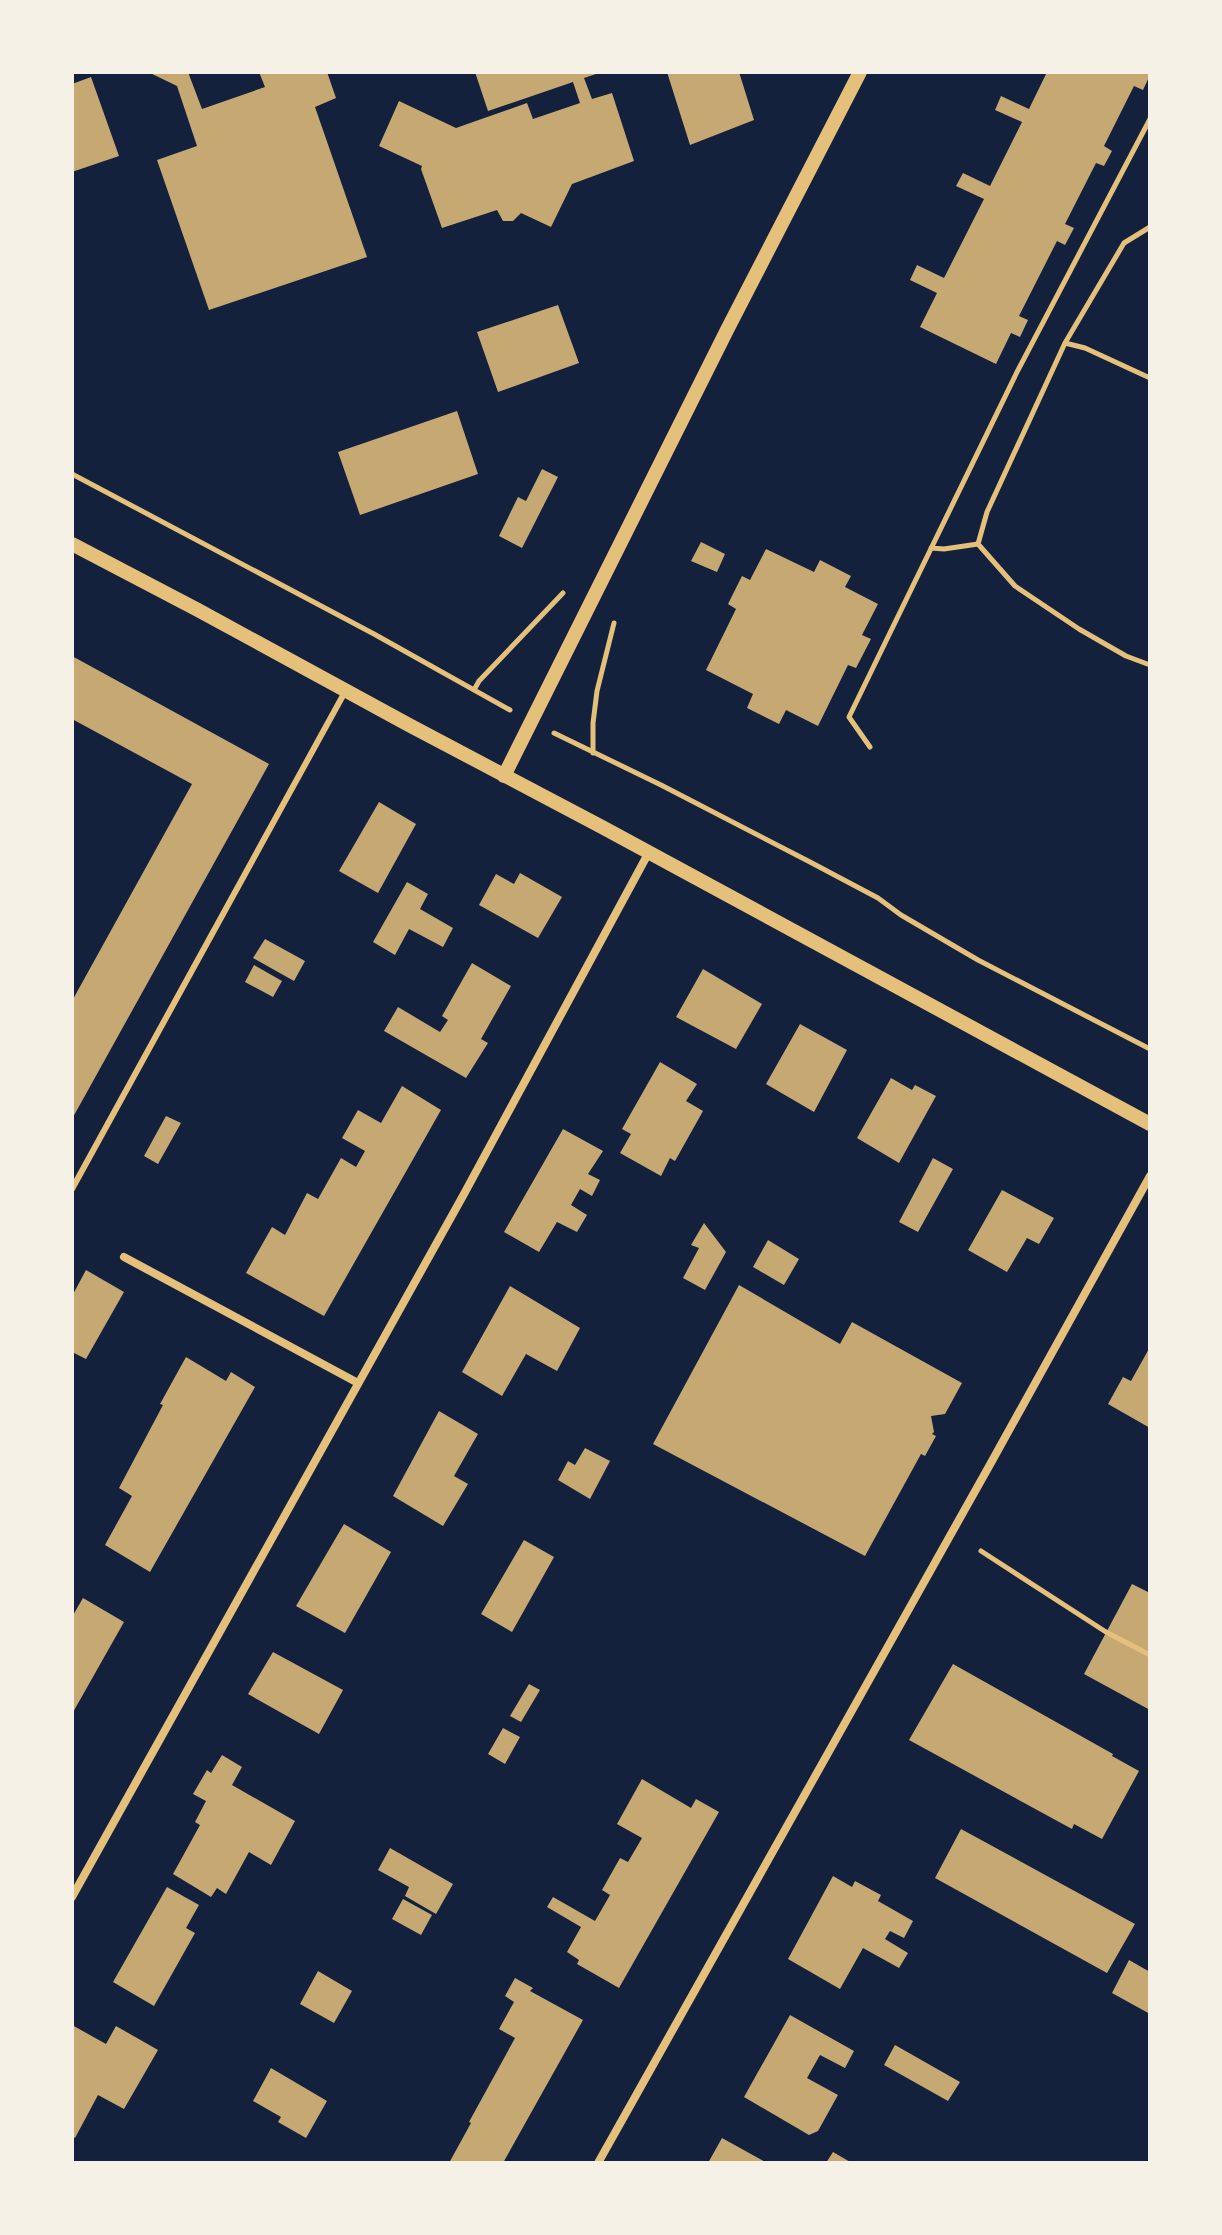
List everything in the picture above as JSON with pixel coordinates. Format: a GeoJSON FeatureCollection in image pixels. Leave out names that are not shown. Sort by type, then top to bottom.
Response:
{"type":"FeatureCollection","features":[{"type":"Feature","properties":{"kind":"street"},"geometry":{"type":"LineString","coordinates":[[504,776],[860,72]]}},
{"type":"Feature","properties":{"kind":"street"},"geometry":{"type":"LineString","coordinates":[[72,544],[1150,1124]]}},
{"type":"Feature","properties":{"kind":"street"},"geometry":{"type":"LineString","coordinates":[[72,1897],[76,1882],[471,1181],[649,852]]}},
{"type":"Feature","properties":{"kind":"street"},"geometry":{"type":"LineString","coordinates":[[598,2163],[1150,1176]]}},
{"type":"Feature","properties":{"kind":"street"},"geometry":{"type":"LineString","coordinates":[[124,1257],[358,1383]]}},
{"type":"Feature","properties":{"kind":"lane"},"geometry":{"type":"LineString","coordinates":[[72,1189],[346,690]]}},
{"type":"Feature","properties":{"kind":"path"},"geometry":{"type":"LineString","coordinates":[[870,747],[849,717],[1017,372],[1150,119]]}},
{"type":"Feature","properties":{"kind":"path"},"geometry":{"type":"LineString","coordinates":[[978,544],[987,512],[1065,343],[1124,243],[1150,227]]}},
{"type":"Feature","properties":{"kind":"path"},"geometry":{"type":"LineString","coordinates":[[1065,343],[1085,348],[1150,378]]}},
{"type":"Feature","properties":{"kind":"path"},"geometry":{"type":"LineString","coordinates":[[72,474],[532,721],[878,898],[978,960],[1150,1049]]}},
{"type":"Feature","properties":{"kind":"path"},"geometry":{"type":"LineString","coordinates":[[931,548],[978,544]]}},
{"type":"Feature","properties":{"kind":"path"},"geometry":{"type":"LineString","coordinates":[[978,544],[1015,586],[1079,629],[1126,656],[1150,665]]}},
{"type":"Feature","properties":{"kind":"path"},"geometry":{"type":"LineString","coordinates":[[474,690],[479,681],[569,587]]}},
{"type":"Feature","properties":{"kind":"path"},"geometry":{"type":"LineString","coordinates":[[593,753],[597,691],[614,619]]}},
{"type":"Feature","properties":{"kind":"path"},"geometry":{"type":"LineString","coordinates":[[981,1551],[1106,1632],[1150,1655]]}},
{"type":"Feature","properties":{"kind":"building"},"geometry":{"type":"Polygon","coordinates":[[[148,72],[188,72],[202,109],[265,87],[259,72],[327,72],[336,98],[315,107],[367,257],[209,310],[157,160],[197,146],[177,86],[148,72]]]}},
{"type":"Feature","properties":{"kind":"building"},"geometry":{"type":"Polygon","coordinates":[[[475,72],[602,72],[584,78],[592,99],[612,93],[634,161],[572,184],[551,227],[521,213],[513,221],[503,221],[497,210],[442,228],[422,166],[379,146],[399,101],[456,128],[527,103],[533,119],[580,103],[573,82],[488,111],[475,72]]]}},
{"type":"Feature","properties":{"kind":"building"},"geometry":{"type":"Polygon","coordinates":[[[667,72],[739,72],[754,120],[690,145],[667,72]]]}},
{"type":"Feature","properties":{"kind":"building"},"geometry":{"type":"Polygon","coordinates":[[[1047,72],[1150,72],[1150,75],[1143,90],[1134,86],[1104,146],[1112,151],[1104,166],[1096,163],[1065,224],[1074,228],[1065,245],[1057,241],[1019,316],[1028,320],[1020,337],[1011,333],[996,364],[920,327],[937,293],[910,280],[917,265],[944,278],[984,199],[956,186],[963,173],[990,186],[1022,122],[995,110],[1001,96],[1029,109],[1047,72]]]}},
{"type":"Feature","properties":{"kind":"building"},"geometry":{"type":"Polygon","coordinates":[[[91,77],[119,156],[72,172],[72,84],[91,77]]]}},
{"type":"Feature","properties":{"kind":"building"},"geometry":{"type":"Polygon","coordinates":[[[558,305],[579,363],[498,392],[477,332],[558,305]]]}},
{"type":"Feature","properties":{"kind":"building"},"geometry":{"type":"Polygon","coordinates":[[[457,411],[478,474],[360,515],[338,452],[457,411]]]}},
{"type":"Feature","properties":{"kind":"building"},"geometry":{"type":"Polygon","coordinates":[[[542,469],[558,477],[522,548],[499,536],[518,497],[526,501],[542,469]]]}},
{"type":"Feature","properties":{"kind":"building"},"geometry":{"type":"Polygon","coordinates":[[[701,542],[725,554],[717,572],[691,561],[701,542]]]}},
{"type":"Feature","properties":{"kind":"building"},"geometry":{"type":"Polygon","coordinates":[[[766,549],[814,572],[820,560],[851,576],[845,587],[878,604],[862,635],[871,639],[856,668],[848,665],[818,726],[786,710],[779,724],[747,708],[753,694],[706,670],[736,609],[728,604],[742,576],[750,580],[766,549]]]}},
{"type":"Feature","properties":{"kind":"building"},"geometry":{"type":"Polygon","coordinates":[[[72,656],[269,764],[72,1119],[72,1001],[192,784],[72,719],[72,656]]]}},
{"type":"Feature","properties":{"kind":"building"},"geometry":{"type":"Polygon","coordinates":[[[379,802],[416,824],[378,893],[339,871],[379,802]]]}},
{"type":"Feature","properties":{"kind":"building"},"geometry":{"type":"Polygon","coordinates":[[[520,873],[562,897],[538,938],[479,905],[496,874],[514,884],[520,873]]]}},
{"type":"Feature","properties":{"kind":"building"},"geometry":{"type":"Polygon","coordinates":[[[407,882],[428,894],[420,909],[453,928],[443,947],[409,929],[395,955],[373,942],[407,882]]]}},
{"type":"Feature","properties":{"kind":"building"},"geometry":{"type":"Polygon","coordinates":[[[265,939],[305,961],[294,981],[253,958],[265,939]]]}},
{"type":"Feature","properties":{"kind":"building"},"geometry":{"type":"Polygon","coordinates":[[[472,963],[511,986],[481,1039],[488,1043],[466,1078],[384,1031],[398,1007],[440,1032],[448,1020],[442,1016],[472,963]]]}},
{"type":"Feature","properties":{"kind":"building"},"geometry":{"type":"Polygon","coordinates":[[[254,965],[282,981],[273,997],[245,982],[254,965]]]}},
{"type":"Feature","properties":{"kind":"building"},"geometry":{"type":"Polygon","coordinates":[[[703,969],[762,1004],[736,1049],[676,1017],[703,969]]]}},
{"type":"Feature","properties":{"kind":"building"},"geometry":{"type":"Polygon","coordinates":[[[800,1024],[847,1050],[814,1112],[766,1084],[800,1024]]]}},
{"type":"Feature","properties":{"kind":"building"},"geometry":{"type":"Polygon","coordinates":[[[660,1062],[697,1084],[686,1101],[703,1111],[675,1161],[670,1158],[661,1176],[620,1153],[631,1134],[622,1129],[660,1062]]]}},
{"type":"Feature","properties":{"kind":"building"},"geometry":{"type":"Polygon","coordinates":[[[891,1078],[912,1090],[915,1085],[936,1096],[899,1163],[857,1138],[891,1078]]]}},
{"type":"Feature","properties":{"kind":"building"},"geometry":{"type":"Polygon","coordinates":[[[402,1086],[441,1110],[324,1316],[246,1273],[272,1227],[285,1235],[307,1193],[318,1199],[341,1158],[356,1167],[365,1151],[342,1138],[358,1110],[381,1123],[402,1086]]]}},
{"type":"Feature","properties":{"kind":"building"},"geometry":{"type":"Polygon","coordinates":[[[166,1116],[181,1123],[158,1164],[144,1156],[166,1116]]]}},
{"type":"Feature","properties":{"kind":"building"},"geometry":{"type":"Polygon","coordinates":[[[563,1129],[603,1151],[588,1174],[600,1180],[592,1196],[580,1189],[571,1205],[587,1215],[577,1232],[557,1222],[539,1252],[504,1232],[563,1129]]]}},
{"type":"Feature","properties":{"kind":"building"},"geometry":{"type":"Polygon","coordinates":[[[933,1158],[953,1169],[918,1232],[899,1222],[933,1158]]]}},
{"type":"Feature","properties":{"kind":"building"},"geometry":{"type":"Polygon","coordinates":[[[1002,1190],[1054,1218],[1039,1244],[1027,1238],[1007,1272],[968,1250],[1002,1190]]]}},
{"type":"Feature","properties":{"kind":"building"},"geometry":{"type":"Polygon","coordinates":[[[704,1223],[726,1252],[705,1290],[683,1278],[699,1248],[691,1245],[704,1223]]]}},
{"type":"Feature","properties":{"kind":"building"},"geometry":{"type":"Polygon","coordinates":[[[768,1240],[799,1259],[784,1285],[753,1267],[768,1240]]]}},
{"type":"Feature","properties":{"kind":"building"},"geometry":{"type":"Polygon","coordinates":[[[86,1270],[124,1292],[86,1359],[72,1352],[72,1296],[86,1270]]]}},
{"type":"Feature","properties":{"kind":"building"},"geometry":{"type":"Polygon","coordinates":[[[739,1285],[840,1344],[852,1322],[962,1383],[945,1414],[931,1416],[932,1434],[936,1436],[925,1456],[921,1454],[865,1556],[653,1444],[739,1285]]]}},
{"type":"Feature","properties":{"kind":"building"},"geometry":{"type":"Polygon","coordinates":[[[510,1286],[580,1328],[557,1371],[526,1354],[502,1396],[462,1372],[510,1286]]]}},
{"type":"Feature","properties":{"kind":"building"},"geometry":{"type":"Polygon","coordinates":[[[1150,1347],[1150,1428],[1108,1404],[1123,1377],[1131,1381],[1150,1347]]]}},
{"type":"Feature","properties":{"kind":"building"},"geometry":{"type":"Polygon","coordinates":[[[186,1357],[226,1381],[231,1372],[255,1387],[150,1572],[105,1545],[132,1496],[119,1488],[186,1357]]]}},
{"type":"Feature","properties":{"kind":"building"},"geometry":{"type":"Polygon","coordinates":[[[439,1411],[478,1434],[454,1476],[468,1484],[443,1526],[393,1496],[439,1411]]]}},
{"type":"Feature","properties":{"kind":"building"},"geometry":{"type":"Polygon","coordinates":[[[585,1448],[610,1461],[590,1499],[558,1480],[568,1461],[575,1465],[585,1448]]]}},
{"type":"Feature","properties":{"kind":"building"},"geometry":{"type":"Polygon","coordinates":[[[344,1524],[391,1552],[345,1633],[296,1606],[344,1524]]]}},
{"type":"Feature","properties":{"kind":"building"},"geometry":{"type":"Polygon","coordinates":[[[524,1540],[554,1557],[512,1632],[481,1614],[524,1540]]]}},
{"type":"Feature","properties":{"kind":"building"},"geometry":{"type":"Polygon","coordinates":[[[1132,1584],[1150,1593],[1150,1710],[1084,1674],[1132,1584]]]}},
{"type":"Feature","properties":{"kind":"building"},"geometry":{"type":"Polygon","coordinates":[[[83,1598],[124,1622],[72,1714],[72,1617],[83,1598]]]}},
{"type":"Feature","properties":{"kind":"building"},"geometry":{"type":"Polygon","coordinates":[[[273,1652],[343,1690],[319,1734],[248,1694],[273,1652]]]}},
{"type":"Feature","properties":{"kind":"building"},"geometry":{"type":"Polygon","coordinates":[[[953,1664],[1139,1771],[1102,1839],[1074,1824],[1072,1829],[909,1740],[953,1664]]]}},
{"type":"Feature","properties":{"kind":"building"},"geometry":{"type":"Polygon","coordinates":[[[529,1684],[540,1690],[521,1722],[510,1716],[529,1684]]]}},
{"type":"Feature","properties":{"kind":"building"},"geometry":{"type":"Polygon","coordinates":[[[503,1728],[520,1737],[505,1764],[488,1754],[503,1728]]]}},
{"type":"Feature","properties":{"kind":"building"},"geometry":{"type":"Polygon","coordinates":[[[222,1755],[242,1767],[232,1785],[295,1821],[271,1865],[249,1852],[226,1894],[217,1888],[211,1897],[173,1874],[200,1825],[195,1822],[206,1801],[193,1794],[207,1770],[211,1773],[222,1755]]]}},
{"type":"Feature","properties":{"kind":"building"},"geometry":{"type":"Polygon","coordinates":[[[642,1779],[691,1808],[696,1799],[719,1812],[619,1988],[577,1964],[579,1960],[567,1952],[581,1927],[547,1907],[553,1897],[595,1921],[610,1895],[602,1890],[620,1858],[628,1862],[642,1838],[617,1824],[642,1779]]]}},
{"type":"Feature","properties":{"kind":"building"},"geometry":{"type":"Polygon","coordinates":[[[961,1829],[1135,1924],[1107,1973],[935,1878],[961,1829]]]}},
{"type":"Feature","properties":{"kind":"building"},"geometry":{"type":"Polygon","coordinates":[[[390,1848],[453,1884],[436,1914],[405,1896],[409,1887],[378,1870],[390,1848]]]}},
{"type":"Feature","properties":{"kind":"building"},"geometry":{"type":"Polygon","coordinates":[[[833,1876],[852,1887],[855,1881],[881,1895],[878,1901],[913,1921],[904,1938],[890,1931],[885,1939],[908,1953],[899,1968],[863,1948],[840,1989],[788,1959],[833,1876]]]}},
{"type":"Feature","properties":{"kind":"building"},"geometry":{"type":"Polygon","coordinates":[[[167,1887],[199,1905],[186,1928],[195,1933],[154,2006],[113,1982],[167,1887]]]}},
{"type":"Feature","properties":{"kind":"building"},"geometry":{"type":"Polygon","coordinates":[[[403,1899],[432,1915],[421,1935],[392,1919],[403,1899]]]}},
{"type":"Feature","properties":{"kind":"building"},"geometry":{"type":"Polygon","coordinates":[[[1129,1960],[1150,1972],[1150,2014],[1112,1993],[1129,1960]]]}},
{"type":"Feature","properties":{"kind":"building"},"geometry":{"type":"Polygon","coordinates":[[[318,1971],[352,1991],[334,2023],[300,2004],[318,1971]]]}},
{"type":"Feature","properties":{"kind":"building"},"geometry":{"type":"Polygon","coordinates":[[[515,1978],[533,1988],[530,1991],[583,2020],[503,2163],[449,2163],[515,2038],[499,2029],[514,2002],[505,1996],[515,1978]]]}},
{"type":"Feature","properties":{"kind":"building"},"geometry":{"type":"Polygon","coordinates":[[[790,2015],[854,2051],[845,2068],[820,2055],[807,2078],[838,2095],[818,2131],[809,2135],[744,2097],[790,2015]]]}},
{"type":"Feature","properties":{"kind":"building"},"geometry":{"type":"Polygon","coordinates":[[[72,2025],[106,2044],[116,2026],[158,2050],[124,2109],[98,2095],[75,2138],[72,2136],[72,2025]]]}},
{"type":"Feature","properties":{"kind":"building"},"geometry":{"type":"Polygon","coordinates":[[[895,2045],[960,2082],[948,2101],[884,2065],[895,2045]]]}},
{"type":"Feature","properties":{"kind":"building"},"geometry":{"type":"Polygon","coordinates":[[[271,2068],[327,2101],[306,2138],[278,2122],[281,2117],[253,2101],[271,2068]]]}},
{"type":"Feature","properties":{"kind":"building"},"geometry":{"type":"Polygon","coordinates":[[[722,2138],[767,2163],[708,2163],[722,2138]]]}},
{"type":"Feature","properties":{"kind":"building"},"geometry":{"type":"Polygon","coordinates":[[[833,2152],[852,2163],[826,2163],[833,2152]]]}}]}
